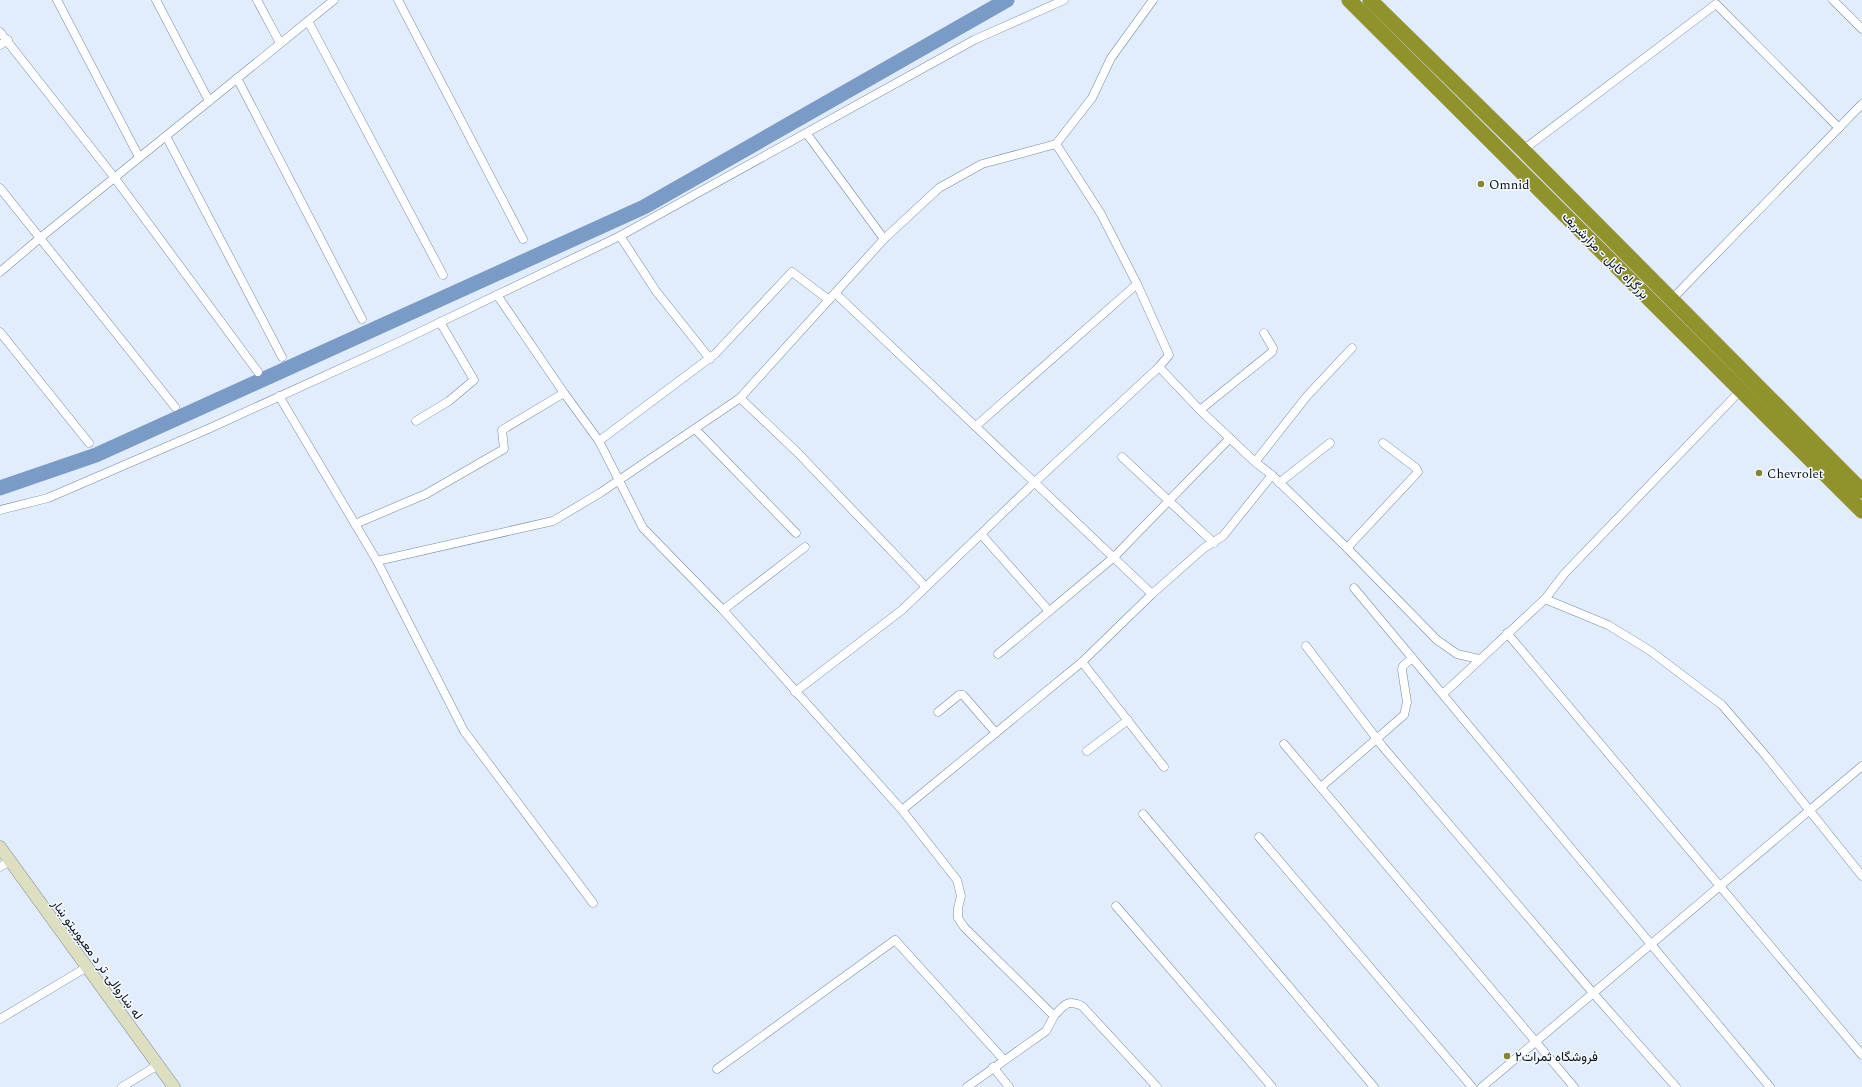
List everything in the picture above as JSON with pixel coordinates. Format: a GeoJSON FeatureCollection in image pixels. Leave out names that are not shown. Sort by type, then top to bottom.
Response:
{"type":"FeatureCollection","features":[{"type":"Feature","properties":{"kind":"highway","name":"بزرگراه کابل - مزارشریف"},"geometry":{"type":"LineString","coordinates":[[1350,0],[1862,511]]}},
{"type":"Feature","properties":{"kind":"highway","name":"بزرگراه کابل - مزارشریف"},"geometry":{"type":"LineString","coordinates":[[1370,0],[1523,150],[1862,491]]}},
{"type":"Feature","properties":{"kind":"street"},"geometry":{"type":"LineString","coordinates":[[57,0],[139,157]]}},
{"type":"Feature","properties":{"kind":"street"},"geometry":{"type":"LineString","coordinates":[[156,0],[209,101]]}},
{"type":"Feature","properties":{"kind":"street"},"geometry":{"type":"LineString","coordinates":[[257,0],[280,43]]}},
{"type":"Feature","properties":{"kind":"street"},"geometry":{"type":"LineString","coordinates":[[0,272],[139,157],[334,0]]}},
{"type":"Feature","properties":{"kind":"street"},"geometry":{"type":"LineString","coordinates":[[398,0],[523,239]]}},
{"type":"Feature","properties":{"kind":"street"},"geometry":{"type":"LineString","coordinates":[[0,510],[48,498],[279,396],[497,295],[620,236],[807,134],[974,40],[1064,0]]}},
{"type":"Feature","properties":{"kind":"street"},"geometry":{"type":"LineString","coordinates":[[377,562],[553,521],[600,493],[740,398],[884,238],[939,188],[982,164],[1056,144],[1092,98],[1111,58],[1153,0]]}},
{"type":"Feature","properties":{"kind":"street"},"geometry":{"type":"LineString","coordinates":[[1833,0],[1862,29]]}},
{"type":"Feature","properties":{"kind":"street"},"geometry":{"type":"LineString","coordinates":[[1523,150],[1716,4],[1839,128]]}},
{"type":"Feature","properties":{"kind":"street"},"geometry":{"type":"LineString","coordinates":[[308,21],[443,275]]}},
{"type":"Feature","properties":{"kind":"street"},"geometry":{"type":"LineString","coordinates":[[0,32],[8,40],[114,178],[258,372]]}},
{"type":"Feature","properties":{"kind":"street"},"geometry":{"type":"LineString","coordinates":[[0,45],[8,40]]}},
{"type":"Feature","properties":{"kind":"street"},"geometry":{"type":"LineString","coordinates":[[237,78],[362,319]]}},
{"type":"Feature","properties":{"kind":"street"},"geometry":{"type":"LineString","coordinates":[[1672,299],[1862,104]]}},
{"type":"Feature","properties":{"kind":"street"},"geometry":{"type":"LineString","coordinates":[[807,134],[884,238]]}},
{"type":"Feature","properties":{"kind":"street"},"geometry":{"type":"LineString","coordinates":[[166,136],[282,357]]}},
{"type":"Feature","properties":{"kind":"street"},"geometry":{"type":"LineString","coordinates":[[795,692],[902,610],[1035,482],[1159,367],[1169,354],[1137,284],[1101,214],[1056,144]]}},
{"type":"Feature","properties":{"kind":"street"},"geometry":{"type":"LineString","coordinates":[[0,188],[175,407]]}},
{"type":"Feature","properties":{"kind":"street"},"geometry":{"type":"LineString","coordinates":[[620,236],[656,291],[710,359]]}},
{"type":"Feature","properties":{"kind":"street"},"geometry":{"type":"LineString","coordinates":[[599,441],[710,359],[792,272],[829,300]]}},
{"type":"Feature","properties":{"kind":"street"},"geometry":{"type":"LineString","coordinates":[[976,426],[1137,284]]}},
{"type":"Feature","properties":{"kind":"street"},"geometry":{"type":"LineString","coordinates":[[835,293],[1152,594]]}},
{"type":"Feature","properties":{"kind":"street"},"geometry":{"type":"LineString","coordinates":[[497,295],[564,393],[599,441],[643,528],[723,610],[902,810],[957,880],[961,896],[958,908],[958,918],[964,927],[1054,1016]]}},
{"type":"Feature","properties":{"kind":"street"},"geometry":{"type":"LineString","coordinates":[[416,421],[449,401],[474,380],[440,322]]}},
{"type":"Feature","properties":{"kind":"street"},"geometry":{"type":"LineString","coordinates":[[0,332],[89,443]]}},
{"type":"Feature","properties":{"kind":"street"},"geometry":{"type":"LineString","coordinates":[[1200,410],[1272,352],[1273,348],[1264,333]]}},
{"type":"Feature","properties":{"kind":"street"},"geometry":{"type":"LineString","coordinates":[[1255,462],[1306,396],[1352,348]]}},
{"type":"Feature","properties":{"kind":"street"},"geometry":{"type":"LineString","coordinates":[[1159,367],[1200,410],[1348,548],[1437,640],[1457,654],[1478,659]]}},
{"type":"Feature","properties":{"kind":"street"},"geometry":{"type":"LineString","coordinates":[[1442,694],[1478,659],[1545,599],[1565,573],[1752,379]]}},
{"type":"Feature","properties":{"kind":"street"},"geometry":{"type":"LineString","coordinates":[[355,524],[426,494],[504,449],[502,430],[564,393]]}},
{"type":"Feature","properties":{"kind":"street"},"geometry":{"type":"LineString","coordinates":[[279,396],[377,562],[464,731],[593,903]]}},
{"type":"Feature","properties":{"kind":"street"},"geometry":{"type":"LineString","coordinates":[[740,398],[798,452],[926,587]]}},
{"type":"Feature","properties":{"kind":"street"},"geometry":{"type":"LineString","coordinates":[[695,429],[796,533]]}},
{"type":"Feature","properties":{"kind":"street"},"geometry":{"type":"LineString","coordinates":[[998,654],[1113,558],[1230,438]]}},
{"type":"Feature","properties":{"kind":"street"},"geometry":{"type":"LineString","coordinates":[[1279,483],[1330,443]]}},
{"type":"Feature","properties":{"kind":"street"},"geometry":{"type":"LineString","coordinates":[[1348,548],[1418,472],[1416,468],[1383,443]]}},
{"type":"Feature","properties":{"kind":"street"},"geometry":{"type":"LineString","coordinates":[[1122,458],[1214,543]]}},
{"type":"Feature","properties":{"kind":"street"},"geometry":{"type":"LineString","coordinates":[[902,810],[1082,662],[1152,594],[1204,548],[1223,536],[1272,476]]}},
{"type":"Feature","properties":{"kind":"street"},"geometry":{"type":"LineString","coordinates":[[981,534],[1048,611]]}},
{"type":"Feature","properties":{"kind":"street"},"geometry":{"type":"LineString","coordinates":[[723,610],[805,547]]}},
{"type":"Feature","properties":{"kind":"street"},"geometry":{"type":"LineString","coordinates":[[1354,588],[1770,1087]]}},
{"type":"Feature","properties":{"kind":"street"},"geometry":{"type":"LineString","coordinates":[[1545,599],[1608,625],[1649,650],[1722,705],[1766,756],[1862,876]]}},
{"type":"Feature","properties":{"kind":"street"},"geometry":{"type":"LineString","coordinates":[[1507,634],[1862,1055]]}},
{"type":"Feature","properties":{"kind":"street"},"geometry":{"type":"LineString","coordinates":[[1306,646],[1378,739],[1593,993],[1676,1087]]}},
{"type":"Feature","properties":{"kind":"street"},"geometry":{"type":"LineString","coordinates":[[1321,787],[1404,715],[1407,702],[1402,670],[1403,666],[1412,658]]}},
{"type":"Feature","properties":{"kind":"street"},"geometry":{"type":"LineString","coordinates":[[1082,662],[1164,767]]}},
{"type":"Feature","properties":{"kind":"street"},"geometry":{"type":"LineString","coordinates":[[938,712],[963,694],[996,732]]}},
{"type":"Feature","properties":{"kind":"street"},"geometry":{"type":"LineString","coordinates":[[1087,751],[1128,720]]}},
{"type":"Feature","properties":{"kind":"street"},"geometry":{"type":"LineString","coordinates":[[1284,744],[1574,1087]]}},
{"type":"Feature","properties":{"kind":"street"},"geometry":{"type":"LineString","coordinates":[[1482,1087],[1862,766]]}},
{"type":"Feature","properties":{"kind":"street"},"geometry":{"type":"LineString","coordinates":[[1143,814],[1374,1087]]}},
{"type":"Feature","properties":{"kind":"street"},"geometry":{"type":"LineString","coordinates":[[1259,837],[1472,1087]]}},
{"type":"Feature","properties":{"kind":"street","name":"له ښاروالۍ تر د معیوبیتو ښار"},"geometry":{"type":"LineString","coordinates":[[0,847],[5,864],[87,966],[174,1087]]}},
{"type":"Feature","properties":{"kind":"street"},"geometry":{"type":"LineString","coordinates":[[1116,906],[1272,1087]]}},
{"type":"Feature","properties":{"kind":"street"},"geometry":{"type":"LineString","coordinates":[[717,1069],[895,940],[1004,1060]]}},
{"type":"Feature","properties":{"kind":"street"},"geometry":{"type":"LineString","coordinates":[[0,1019],[87,966]]}},
{"type":"Feature","properties":{"kind":"street"},"geometry":{"type":"LineString","coordinates":[[967,1087],[1046,1031],[1054,1016],[1065,1004],[1074,1002],[1082,1006],[1157,1087]]}},
{"type":"Feature","properties":{"kind":"street"},"geometry":{"type":"LineString","coordinates":[[122,1087],[158,1065]]}},
{"type":"Feature","properties":{"kind":"street"},"geometry":{"type":"LineString","coordinates":[[994,1067],[1009,1087]]}},
{"type":"Feature","properties":{"kind":"waterway"},"geometry":{"type":"LineString","coordinates":[[0,488],[96,455],[644,207],[1007,0]]}},
{"type":"Feature","properties":{"kind":"place","name":"Omnid"},"geometry":{"type":"Point","coordinates":[1481,184]}},
{"type":"Feature","properties":{"kind":"place","name":"Chevrolet"},"geometry":{"type":"Point","coordinates":[1759,473]}},
{"type":"Feature","properties":{"kind":"place","name":"فروشگاه ثمرات٢"},"geometry":{"type":"Point","coordinates":[1507,1056]}}]}
